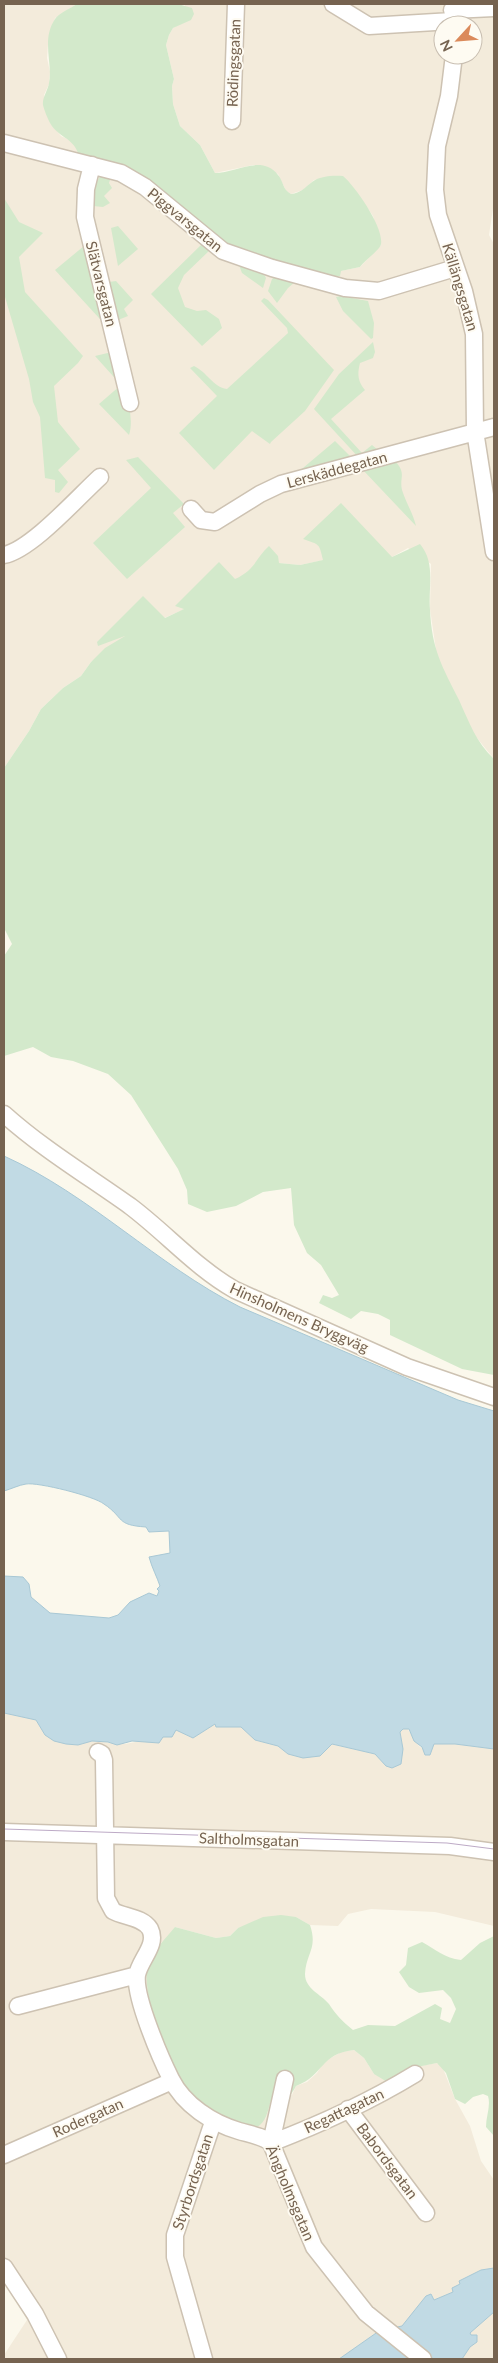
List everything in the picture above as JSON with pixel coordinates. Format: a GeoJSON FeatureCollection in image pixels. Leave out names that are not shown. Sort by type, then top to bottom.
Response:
{"type":"FeatureCollection","features":[{"type":"Feature","properties":{"kind":"street","name":"Rödingsgatan"},"geometry":{"type":"LineString","coordinates":[[232,121],[236,4]]}},
{"type":"Feature","properties":{"kind":"street"},"geometry":{"type":"LineString","coordinates":[[333,4],[369,26],[433,18]]}},
{"type":"Feature","properties":{"kind":"street"},"geometry":{"type":"LineString","coordinates":[[452,15],[494,8]]}},
{"type":"Feature","properties":{"kind":"street","name":"Källängsgatan"},"geometry":{"type":"LineString","coordinates":[[453,65],[449,96],[436,146],[434,181],[438,215],[468,307],[474,334],[475,431],[494,552]]}},
{"type":"Feature","properties":{"kind":"street","name":"Piggvarsgatan"},"geometry":{"type":"LineString","coordinates":[[4,143],[121,173],[145,187],[223,251],[272,268],[345,288],[368,291],[390,289],[455,268]]}},
{"type":"Feature","properties":{"kind":"street","name":"Slätvarsgatan"},"geometry":{"type":"LineString","coordinates":[[92,165],[86,189],[85,217],[130,403]]}},
{"type":"Feature","properties":{"kind":"street","name":"Lerskäddegatan"},"geometry":{"type":"LineString","coordinates":[[191,509],[201,520],[215,522],[260,494],[281,484],[494,427]]}},
{"type":"Feature","properties":{"kind":"street"},"geometry":{"type":"LineString","coordinates":[[4,555],[29,544],[100,477]]}},
{"type":"Feature","properties":{"kind":"street","name":"Hinsholmens Bryggväg"},"geometry":{"type":"LineString","coordinates":[[4,1114],[57,1156],[131,1207],[212,1275],[235,1290],[407,1367],[494,1397]]}},
{"type":"Feature","properties":{"kind":"street"},"geometry":{"type":"LineString","coordinates":[[18,2006],[137,1974],[150,1947],[151,1932],[144,1922],[119,1914],[108,1904],[104,1887],[104,1760],[102,1754],[98,1752]]}},
{"type":"Feature","properties":{"kind":"street","name":"Saltholmsgatan"},"geometry":{"type":"LineString","coordinates":[[4,1832],[450,1846],[494,1852]]}},
{"type":"Feature","properties":{"kind":"street","name":"Ängholmsgatan"},"geometry":{"type":"LineString","coordinates":[[137,1974],[140,2000],[172,2082],[188,2101],[213,2122],[271,2143],[314,2247],[366,2313],[423,2359]]}},
{"type":"Feature","properties":{"kind":"street","name":"Regattagatan"},"geometry":{"type":"LineString","coordinates":[[271,2143],[311,2128],[389,2090],[415,2074]]}},
{"type":"Feature","properties":{"kind":"street"},"geometry":{"type":"LineString","coordinates":[[271,2143],[286,2078]]}},
{"type":"Feature","properties":{"kind":"street","name":"Rodergatan"},"geometry":{"type":"LineString","coordinates":[[4,2155],[172,2082]]}},
{"type":"Feature","properties":{"kind":"street","name":"Babordsgatan"},"geometry":{"type":"LineString","coordinates":[[348,2109],[426,2213]]}},
{"type":"Feature","properties":{"kind":"street","name":"Styrbordsgatan"},"geometry":{"type":"LineString","coordinates":[[204,2359],[175,2257],[175,2235],[213,2122]]}},
{"type":"Feature","properties":{"kind":"street"},"geometry":{"type":"LineString","coordinates":[[4,2267],[35,2314],[58,2359]]}},
{"type":"Feature","properties":{"kind":"shaded area"},"geometry":{"type":"Polygon","coordinates":[[[4,4],[77,4],[55,18],[48,44],[47,58],[50,72],[49,84],[44,95],[51,124],[61,136],[341,271],[360,267],[381,245],[373,216],[369,210],[324,178],[314,180],[303,190],[291,194],[286,191],[278,174],[253,165],[215,173],[200,145],[180,126],[173,104],[172,86],[174,79],[166,45],[173,28],[180,24],[185,5],[178,4],[494,4],[494,202],[489,235],[494,244],[494,759],[473,733],[437,657],[430,609],[431,564],[408,548],[392,557],[324,560],[300,565],[279,563],[194,605],[132,632],[91,662],[81,676],[63,688],[41,709],[29,731],[4,768],[4,4]]]}},
{"type":"Feature","properties":{"kind":"shaded area"},"geometry":{"type":"Polygon","coordinates":[[[4,1713],[36,1720],[45,1735],[66,1744],[78,1745],[92,1741],[125,1744],[168,1736],[176,1730],[193,1738],[215,1724],[216,1727],[241,1727],[255,1740],[278,1746],[288,1754],[320,1756],[331,1744],[375,1754],[386,1766],[400,1732],[402,1729],[407,1728],[419,1746],[430,1755],[433,1744],[455,1744],[494,1749],[494,1926],[435,1912],[371,1909],[348,1914],[338,1926],[310,1925],[296,1917],[238,1928],[230,1936],[216,1938],[175,1927],[149,2001],[174,2069],[265,2119],[271,2101],[292,2095],[296,2086],[307,2082],[317,2073],[324,2062],[341,2052],[354,2050],[364,2058],[374,2074],[437,2063],[442,2066],[455,2099],[470,2126],[481,2161],[494,2180],[494,2268],[481,2270],[459,2281],[460,2284],[453,2292],[434,2300],[431,2294],[402,2327],[379,2331],[339,2359],[4,2359],[4,2355],[27,2320],[4,2280],[4,1713]]]}},
{"type":"Feature","properties":{"kind":"shaded area"},"geometry":{"type":"Polygon","coordinates":[[[494,2312],[494,2359],[462,2359],[470,2347],[470,2333],[494,2312]]]}},
{"type":"Feature","properties":{"kind":"green space"},"geometry":{"type":"Polygon","coordinates":[[[77,4],[178,4],[192,8],[194,14],[191,20],[173,28],[166,45],[174,79],[172,86],[173,104],[180,126],[200,145],[215,173],[248,166],[264,166],[272,169],[278,175],[286,190],[291,194],[300,191],[319,178],[343,176],[362,198],[374,218],[381,237],[381,244],[378,249],[360,267],[341,271],[340,276],[322,276],[227,246],[78,153],[73,144],[53,128],[43,105],[50,75],[48,43],[51,27],[57,17],[77,4]]]}},
{"type":"Feature","properties":{"kind":"green space"},"geometry":{"type":"Polygon","coordinates":[[[101,175],[111,177],[109,183],[112,188],[104,196],[110,203],[103,207],[93,206],[96,183],[101,175]]]}},
{"type":"Feature","properties":{"kind":"green space"},"geometry":{"type":"Polygon","coordinates":[[[4,198],[19,222],[43,233],[19,257],[25,292],[83,356],[54,386],[58,422],[80,449],[58,470],[68,482],[59,493],[55,492],[55,480],[45,478],[40,417],[33,402],[29,379],[5,297],[4,198]]]}},
{"type":"Feature","properties":{"kind":"green space"},"geometry":{"type":"Polygon","coordinates":[[[118,226],[138,249],[118,266],[111,228],[118,226]]]}},
{"type":"Feature","properties":{"kind":"green space"},"geometry":{"type":"Polygon","coordinates":[[[90,241],[110,330],[55,270],[90,241]]]}},
{"type":"Feature","properties":{"kind":"green space"},"geometry":{"type":"Polygon","coordinates":[[[202,244],[210,250],[184,275],[178,288],[185,307],[197,311],[206,310],[219,319],[222,328],[202,346],[151,294],[202,244]]]}},
{"type":"Feature","properties":{"kind":"green space"},"geometry":{"type":"Polygon","coordinates":[[[239,265],[262,271],[266,278],[263,288],[242,273],[239,265]]]}},
{"type":"Feature","properties":{"kind":"green space"},"geometry":{"type":"Polygon","coordinates":[[[276,276],[296,281],[277,303],[268,291],[272,279],[276,276]]]}},
{"type":"Feature","properties":{"kind":"green space"},"geometry":{"type":"Polygon","coordinates":[[[116,281],[133,300],[124,309],[128,316],[118,320],[109,282],[116,281]]]}},
{"type":"Feature","properties":{"kind":"green space"},"geometry":{"type":"Polygon","coordinates":[[[341,296],[368,301],[374,323],[373,338],[371,339],[343,311],[336,297],[341,296]]]}},
{"type":"Feature","properties":{"kind":"green space"},"geometry":{"type":"Polygon","coordinates":[[[264,298],[334,370],[305,411],[270,444],[252,431],[214,470],[179,433],[217,396],[190,368],[194,366],[222,388],[227,389],[288,333],[287,328],[261,301],[264,298]]]}},
{"type":"Feature","properties":{"kind":"green space"},"geometry":{"type":"Polygon","coordinates":[[[373,342],[375,352],[373,358],[360,363],[359,367],[359,378],[365,390],[331,419],[362,453],[372,445],[378,450],[360,459],[314,409],[339,374],[373,342]]]}},
{"type":"Feature","properties":{"kind":"green space"},"geometry":{"type":"Polygon","coordinates":[[[116,351],[131,417],[129,435],[99,404],[121,385],[95,356],[116,351]]]}},
{"type":"Feature","properties":{"kind":"green space"},"geometry":{"type":"Polygon","coordinates":[[[335,441],[352,458],[297,473],[335,441]]]}},
{"type":"Feature","properties":{"kind":"green space"},"geometry":{"type":"Polygon","coordinates":[[[138,457],[184,504],[173,513],[185,527],[127,579],[93,543],[151,488],[126,460],[138,457]]]}},
{"type":"Feature","properties":{"kind":"green space"},"geometry":{"type":"Polygon","coordinates":[[[395,461],[402,472],[402,490],[416,526],[362,469],[395,461]]]}},
{"type":"Feature","properties":{"kind":"green space"},"geometry":{"type":"Polygon","coordinates":[[[341,503],[392,557],[420,544],[425,551],[430,567],[431,624],[439,657],[473,731],[482,746],[494,759],[494,1375],[462,1369],[390,1335],[390,1320],[378,1314],[361,1311],[351,1319],[319,1303],[323,1295],[332,1298],[339,1295],[321,1265],[307,1253],[294,1225],[291,1188],[263,1192],[236,1206],[207,1212],[188,1204],[187,1190],[178,1169],[131,1095],[108,1074],[73,1061],[51,1057],[33,1047],[4,1056],[4,956],[12,944],[4,928],[4,768],[29,731],[41,709],[63,688],[81,676],[91,662],[105,648],[125,636],[98,646],[97,642],[143,596],[165,618],[184,609],[175,606],[219,562],[235,579],[247,572],[269,546],[278,556],[279,563],[300,565],[323,560],[318,545],[303,539],[341,503]]]}},
{"type":"Feature","properties":{"kind":"green space"},"geometry":{"type":"Polygon","coordinates":[[[281,1915],[296,1917],[310,1925],[313,1940],[305,1974],[308,1984],[326,2000],[340,2018],[353,2030],[368,2025],[395,2026],[435,2004],[442,2008],[440,2019],[450,2023],[456,2009],[451,1998],[443,1990],[419,1993],[409,1987],[399,1972],[406,1965],[408,1948],[422,1942],[445,1956],[461,1960],[480,1943],[494,1936],[494,2136],[486,2127],[489,2104],[488,2096],[483,2094],[473,2097],[465,2104],[455,2099],[446,2073],[437,2063],[417,2067],[389,2083],[374,2074],[364,2058],[354,2050],[334,2056],[312,2076],[296,2086],[286,2098],[271,2101],[262,2123],[252,2128],[231,2123],[208,2108],[190,2092],[171,2062],[153,2013],[147,1983],[148,1965],[151,1959],[175,1927],[216,1938],[230,1936],[238,1928],[263,1917],[281,1915]]]}},
{"type":"Feature","properties":{"kind":"water"},"geometry":{"type":"Polygon","coordinates":[[[4,1156],[65,1190],[180,1271],[240,1307],[458,1400],[494,1411],[494,1749],[455,1744],[434,1744],[430,1755],[425,1755],[422,1747],[414,1741],[409,1729],[403,1729],[400,1732],[403,1749],[401,1764],[392,1768],[386,1766],[375,1754],[332,1744],[320,1756],[303,1758],[288,1754],[278,1746],[255,1740],[241,1727],[216,1727],[215,1724],[193,1738],[176,1730],[172,1737],[163,1737],[159,1743],[132,1741],[117,1745],[108,1742],[92,1741],[78,1745],[54,1741],[45,1735],[36,1720],[4,1713],[4,1576],[23,1577],[29,1584],[31,1597],[50,1613],[109,1618],[118,1615],[130,1602],[149,1593],[157,1596],[159,1591],[157,1589],[160,1586],[149,1557],[170,1553],[169,1531],[149,1532],[146,1527],[129,1525],[104,1504],[89,1497],[53,1487],[32,1484],[4,1491],[4,1156]]]}},
{"type":"Feature","properties":{"kind":"water"},"geometry":{"type":"Polygon","coordinates":[[[494,2268],[494,2312],[470,2333],[471,2335],[477,2335],[477,2342],[470,2347],[462,2359],[339,2359],[379,2331],[402,2326],[426,2296],[431,2294],[434,2300],[453,2292],[452,2288],[460,2284],[459,2281],[481,2270],[494,2268]]]}},
{"type":"Feature","properties":{"kind":"tram line"},"geometry":{"type":"LineString","coordinates":[[4,1829],[447,1843],[494,1849]]}}]}
